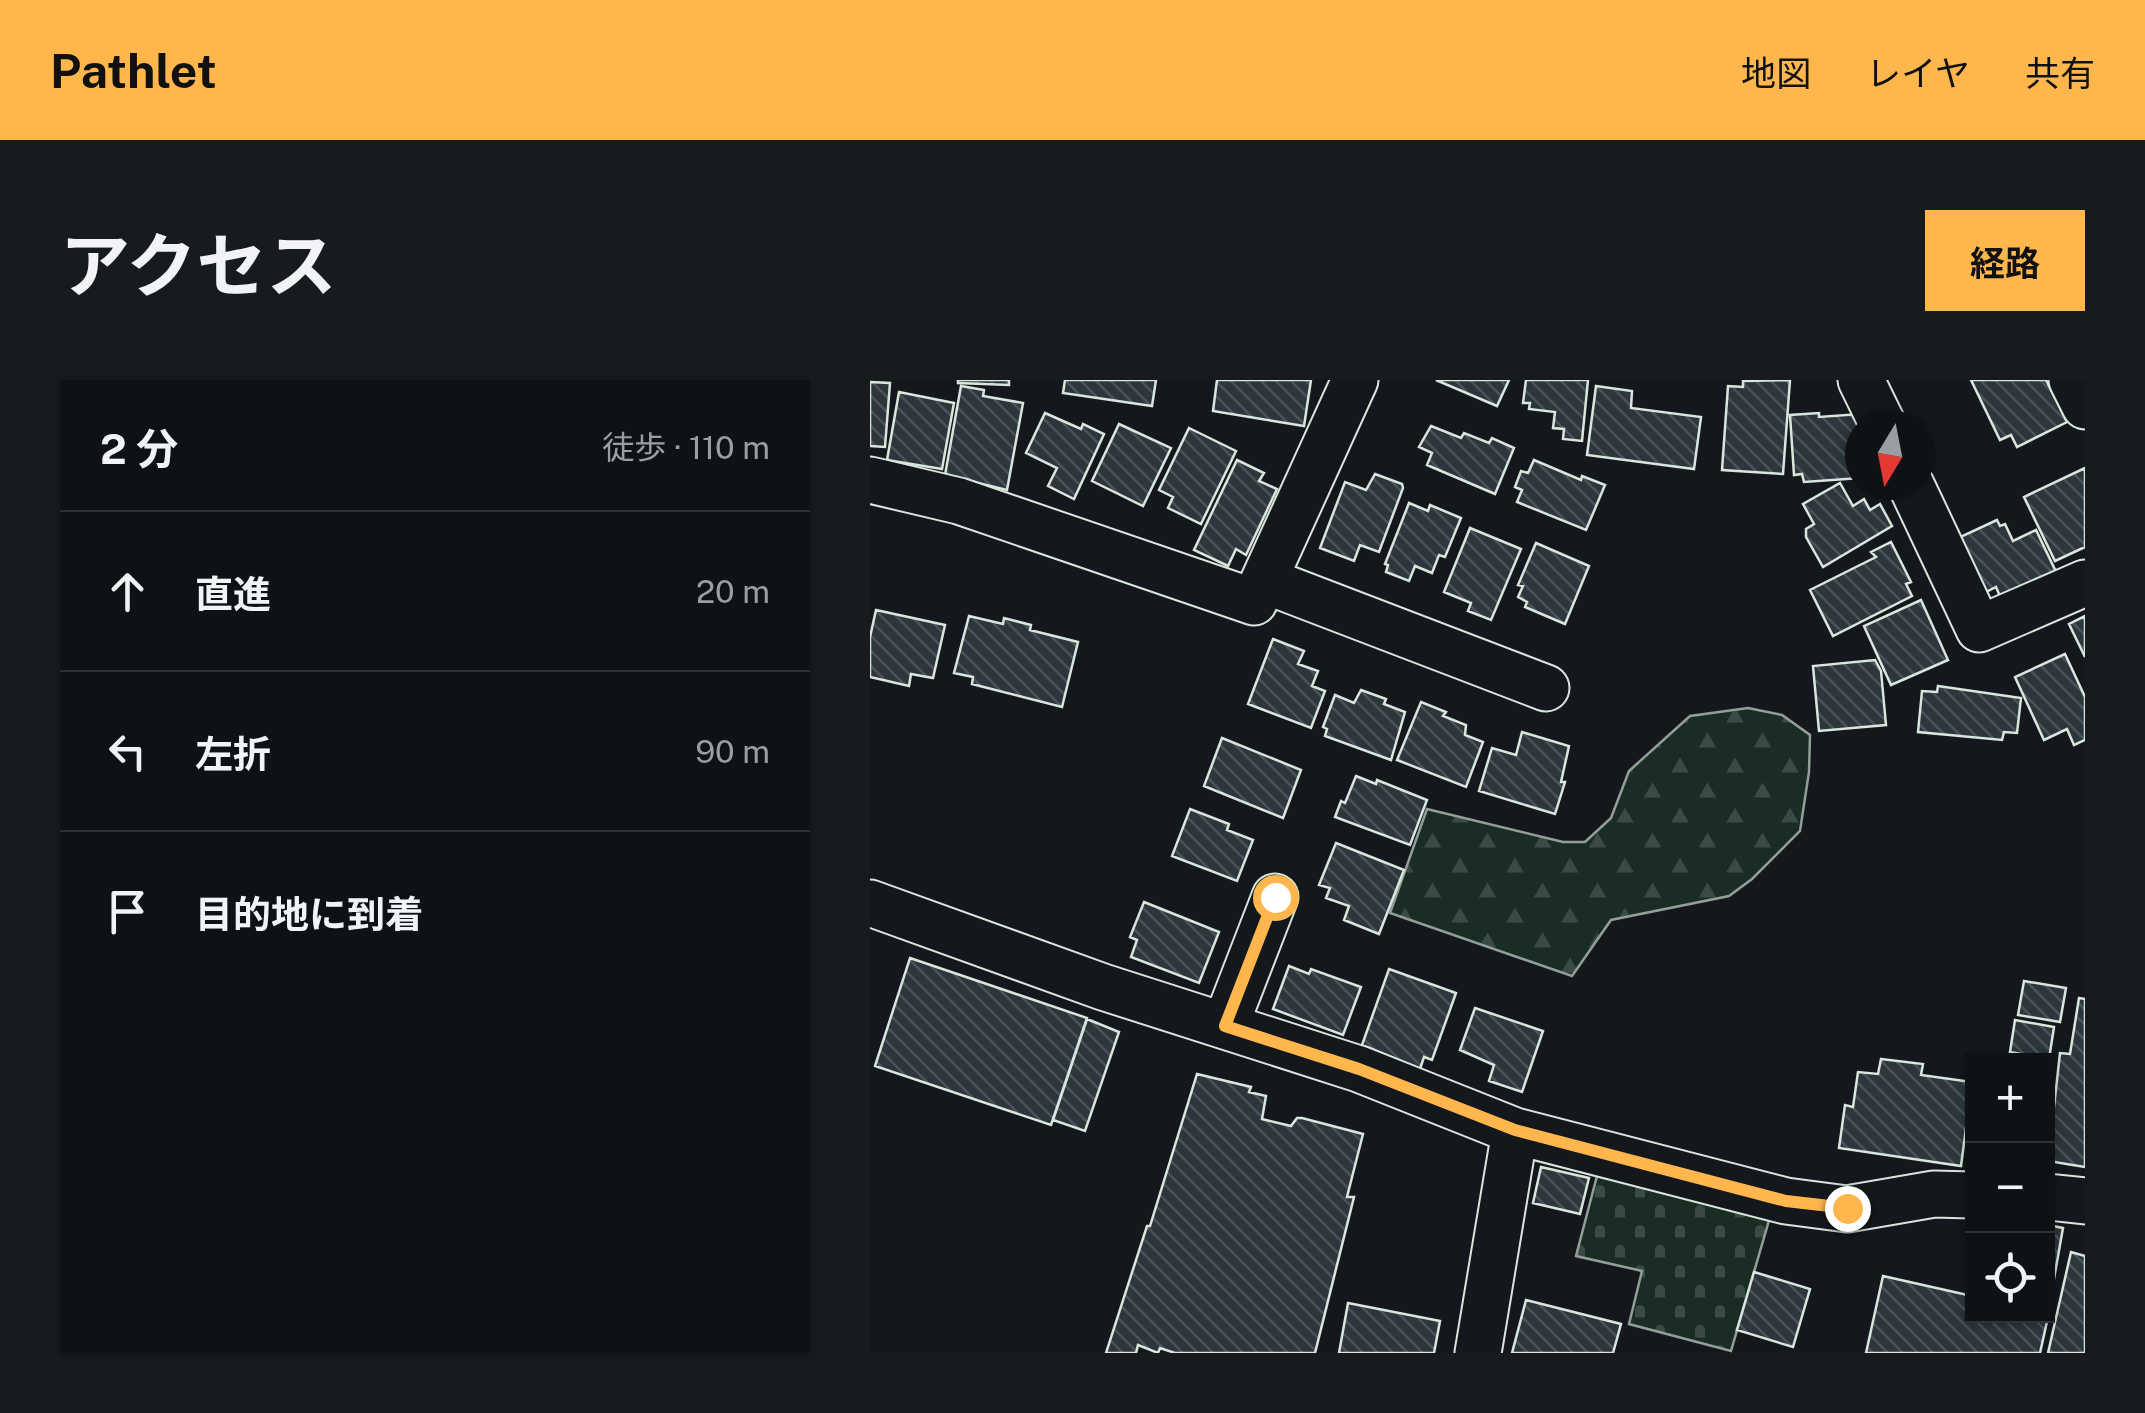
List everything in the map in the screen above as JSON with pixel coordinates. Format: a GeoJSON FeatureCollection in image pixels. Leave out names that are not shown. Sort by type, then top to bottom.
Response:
{"type":"FeatureCollection","features":[{"type":"Feature","properties":{"kind":"street"},"geometry":{"type":"LineString","coordinates":[[870,480],[959,500],[1254,602],[1356,380]]}},
{"type":"Feature","properties":{"kind":"street"},"geometry":{"type":"LineString","coordinates":[[1861,380],[1876,410]]}},
{"type":"Feature","properties":{"kind":"street"},"geometry":{"type":"LineString","coordinates":[[2072,380],[2085,406]]}},
{"type":"Feature","properties":{"kind":"street"},"geometry":{"type":"LineString","coordinates":[[1918,500],[1980,629],[2085,583]]}},
{"type":"Feature","properties":{"kind":"street"},"geometry":{"type":"LineString","coordinates":[[1264,580],[1546,688]]}},
{"type":"Feature","properties":{"kind":"street"},"geometry":{"type":"LineString","coordinates":[[1225,1026],[1275,897]]}},
{"type":"Feature","properties":{"kind":"street"},"geometry":{"type":"LineString","coordinates":[[870,903],[1103,987],[1359,1069],[1515,1130],[1786,1201],[1847,1208],[1934,1194],[1965,1195]]}},
{"type":"Feature","properties":{"kind":"street"},"geometry":{"type":"LineString","coordinates":[[1478,1353],[1515,1130]]}},
{"type":"Feature","properties":{"kind":"street"},"geometry":{"type":"LineString","coordinates":[[2055,1198],[2085,1202]]}},
{"type":"Feature","properties":{"kind":"green space"},"geometry":{"type":"Polygon","coordinates":[[[1748,708],[1782,715],[1810,735],[1809,772],[1800,831],[1729,896],[1611,920],[1572,976],[1390,913],[1427,809],[1563,842],[1585,842],[1611,818],[1629,771],[1690,716],[1748,708]]]}},
{"type":"Feature","properties":{"kind":"green space"},"geometry":{"type":"Polygon","coordinates":[[[1597,1176],[1770,1217],[1731,1351],[1629,1324],[1642,1271],[1576,1256],[1597,1176]]]}},
{"type":"Feature","properties":{"kind":"building"},"geometry":{"type":"Polygon","coordinates":[[[1009,380],[1009,385],[958,383],[1009,380]]]}},
{"type":"Feature","properties":{"kind":"building"},"geometry":{"type":"Polygon","coordinates":[[[1065,380],[1156,380],[1152,406],[1063,393],[1065,380]]]}},
{"type":"Feature","properties":{"kind":"building"},"geometry":{"type":"Polygon","coordinates":[[[1217,380],[1311,380],[1304,426],[1213,411],[1217,380]]]}},
{"type":"Feature","properties":{"kind":"building"},"geometry":{"type":"Polygon","coordinates":[[[1436,380],[1509,380],[1497,406],[1436,380]]]}},
{"type":"Feature","properties":{"kind":"building"},"geometry":{"type":"Polygon","coordinates":[[[1526,380],[1588,380],[1582,441],[1563,439],[1564,429],[1553,428],[1555,412],[1529,409],[1530,403],[1523,403],[1526,380]]]}},
{"type":"Feature","properties":{"kind":"building"},"geometry":{"type":"Polygon","coordinates":[[[1790,380],[1783,474],[1722,470],[1728,386],[1743,387],[1743,381],[1790,380]]]}},
{"type":"Feature","properties":{"kind":"building"},"geometry":{"type":"Polygon","coordinates":[[[1971,380],[2046,380],[2067,422],[2017,447],[2011,435],[2000,440],[1971,380]]]}},
{"type":"Feature","properties":{"kind":"building"},"geometry":{"type":"Polygon","coordinates":[[[870,382],[890,383],[885,447],[870,446],[870,382]]]}},
{"type":"Feature","properties":{"kind":"building"},"geometry":{"type":"Polygon","coordinates":[[[961,386],[984,390],[983,396],[1023,403],[1007,490],[945,475],[961,386]]]}},
{"type":"Feature","properties":{"kind":"building"},"geometry":{"type":"Polygon","coordinates":[[[1596,386],[1632,391],[1631,408],[1701,417],[1694,469],[1587,455],[1596,386]]]}},
{"type":"Feature","properties":{"kind":"building"},"geometry":{"type":"Polygon","coordinates":[[[899,392],[954,403],[942,469],[887,460],[899,392]]]}},
{"type":"Feature","properties":{"kind":"building"},"geometry":{"type":"Polygon","coordinates":[[[1045,413],[1081,429],[1083,424],[1104,434],[1074,499],[1048,486],[1057,468],[1026,453],[1045,413]]]}},
{"type":"Feature","properties":{"kind":"building"},"geometry":{"type":"Polygon","coordinates":[[[1790,415],[1845,415],[1845,479],[1804,482],[1802,474],[1794,475],[1790,415]]]}},
{"type":"Feature","properties":{"kind":"building"},"geometry":{"type":"Polygon","coordinates":[[[1119,424],[1171,448],[1143,506],[1092,481],[1119,424]]]}},
{"type":"Feature","properties":{"kind":"building"},"geometry":{"type":"Polygon","coordinates":[[[1431,426],[1461,438],[1464,433],[1489,443],[1492,438],[1514,448],[1495,494],[1427,465],[1432,453],[1419,447],[1431,426]]]}},
{"type":"Feature","properties":{"kind":"building"},"geometry":{"type":"Polygon","coordinates":[[[1189,428],[1236,451],[1201,524],[1168,508],[1173,497],[1159,490],[1189,428]]]}},
{"type":"Feature","properties":{"kind":"building"},"geometry":{"type":"Polygon","coordinates":[[[1237,460],[1264,473],[1259,481],[1277,489],[1246,555],[1236,549],[1228,566],[1194,550],[1237,460]]]}},
{"type":"Feature","properties":{"kind":"building"},"geometry":{"type":"Polygon","coordinates":[[[1534,460],[1581,480],[1582,476],[1605,485],[1586,530],[1517,502],[1522,490],[1515,487],[1521,471],[1528,473],[1534,460]]]}},
{"type":"Feature","properties":{"kind":"building"},"geometry":{"type":"Polygon","coordinates":[[[2085,468],[2085,547],[2055,561],[2024,497],[2085,468]]]}},
{"type":"Feature","properties":{"kind":"building"},"geometry":{"type":"Polygon","coordinates":[[[1375,474],[1402,484],[1403,488],[1379,552],[1360,545],[1354,561],[1320,548],[1345,482],[1366,490],[1375,474]]]}},
{"type":"Feature","properties":{"kind":"building"},"geometry":{"type":"Polygon","coordinates":[[[1840,483],[1845,500],[1853,506],[1865,500],[1870,510],[1880,504],[1892,526],[1823,567],[1806,537],[1806,529],[1814,524],[1803,504],[1840,483]]]}},
{"type":"Feature","properties":{"kind":"building"},"geometry":{"type":"Polygon","coordinates":[[[1409,503],[1428,511],[1430,505],[1461,518],[1445,557],[1439,555],[1432,573],[1415,566],[1409,581],[1386,572],[1385,564],[1409,503]]]}},
{"type":"Feature","properties":{"kind":"building"},"geometry":{"type":"Polygon","coordinates":[[[1997,520],[2000,526],[2005,524],[2013,541],[2036,530],[2058,576],[2002,601],[1996,587],[1984,593],[1958,538],[1997,520]]]}},
{"type":"Feature","properties":{"kind":"building"},"geometry":{"type":"Polygon","coordinates":[[[1470,528],[1521,549],[1491,620],[1468,611],[1471,603],[1444,592],[1470,528]]]}},
{"type":"Feature","properties":{"kind":"building"},"geometry":{"type":"Polygon","coordinates":[[[1891,542],[1911,582],[1906,584],[1912,596],[1833,636],[1810,590],[1876,557],[1871,552],[1891,542]]]}},
{"type":"Feature","properties":{"kind":"building"},"geometry":{"type":"Polygon","coordinates":[[[1536,543],[1589,566],[1565,624],[1525,607],[1527,602],[1518,597],[1523,586],[1518,585],[1536,543]]]}},
{"type":"Feature","properties":{"kind":"building"},"geometry":{"type":"Polygon","coordinates":[[[1921,600],[1948,660],[1891,685],[1864,626],[1921,600]]]}},
{"type":"Feature","properties":{"kind":"building"},"geometry":{"type":"Polygon","coordinates":[[[876,610],[945,625],[933,678],[911,674],[909,686],[870,677],[870,637],[876,610]]]}},
{"type":"Feature","properties":{"kind":"building"},"geometry":{"type":"Polygon","coordinates":[[[969,616],[1003,624],[1004,618],[1031,625],[1030,630],[1078,642],[1062,707],[972,684],[973,677],[954,673],[969,616]]]}},
{"type":"Feature","properties":{"kind":"building"},"geometry":{"type":"Polygon","coordinates":[[[2085,616],[2085,657],[2069,624],[2085,616]]]}},
{"type":"Feature","properties":{"kind":"building"},"geometry":{"type":"Polygon","coordinates":[[[1273,639],[1304,651],[1298,664],[1318,671],[1312,686],[1325,691],[1311,728],[1248,704],[1273,639]]]}},
{"type":"Feature","properties":{"kind":"building"},"geometry":{"type":"Polygon","coordinates":[[[2065,654],[2085,697],[2085,740],[2074,745],[2067,729],[2044,740],[2015,677],[2065,654]]]}},
{"type":"Feature","properties":{"kind":"building"},"geometry":{"type":"Polygon","coordinates":[[[1875,660],[1881,671],[1886,725],[1819,731],[1813,666],[1875,660]]]}},
{"type":"Feature","properties":{"kind":"building"},"geometry":{"type":"Polygon","coordinates":[[[1938,686],[2021,698],[2017,733],[2004,732],[2002,740],[1918,732],[1922,691],[1937,692],[1938,686]]]}},
{"type":"Feature","properties":{"kind":"building"},"geometry":{"type":"Polygon","coordinates":[[[1361,690],[1386,699],[1384,704],[1405,712],[1391,760],[1325,736],[1327,729],[1323,727],[1335,695],[1354,703],[1361,690]]]}},
{"type":"Feature","properties":{"kind":"building"},"geometry":{"type":"Polygon","coordinates":[[[1421,702],[1446,712],[1443,716],[1466,725],[1465,735],[1483,742],[1466,787],[1397,760],[1421,702]]]}},
{"type":"Feature","properties":{"kind":"building"},"geometry":{"type":"Polygon","coordinates":[[[1522,732],[1569,746],[1561,782],[1565,782],[1555,814],[1479,791],[1492,748],[1516,755],[1522,732]]]}},
{"type":"Feature","properties":{"kind":"building"},"geometry":{"type":"Polygon","coordinates":[[[1222,738],[1301,770],[1283,818],[1204,786],[1222,738]]]}},
{"type":"Feature","properties":{"kind":"building"},"geometry":{"type":"Polygon","coordinates":[[[1356,776],[1427,800],[1410,845],[1335,817],[1356,776]]]}},
{"type":"Feature","properties":{"kind":"building"},"geometry":{"type":"Polygon","coordinates":[[[1190,809],[1229,824],[1227,830],[1253,840],[1237,881],[1172,856],[1190,809]]]}},
{"type":"Feature","properties":{"kind":"building"},"geometry":{"type":"Polygon","coordinates":[[[1336,843],[1404,870],[1379,934],[1344,920],[1349,906],[1326,898],[1330,888],[1319,885],[1336,843]]]}},
{"type":"Feature","properties":{"kind":"building"},"geometry":{"type":"Polygon","coordinates":[[[1144,902],[1219,932],[1199,983],[1131,957],[1137,940],[1130,937],[1144,902]]]}},
{"type":"Feature","properties":{"kind":"building"},"geometry":{"type":"Polygon","coordinates":[[[910,958],[1087,1018],[1051,1125],[875,1066],[910,958]]]}},
{"type":"Feature","properties":{"kind":"building"},"geometry":{"type":"Polygon","coordinates":[[[1289,966],[1309,974],[1311,969],[1361,987],[1343,1035],[1273,1009],[1289,966]]]}},
{"type":"Feature","properties":{"kind":"building"},"geometry":{"type":"Polygon","coordinates":[[[1389,969],[1456,993],[1432,1060],[1424,1057],[1420,1069],[1362,1045],[1389,969]]]}},
{"type":"Feature","properties":{"kind":"building"},"geometry":{"type":"Polygon","coordinates":[[[2024,981],[2066,988],[2060,1022],[2018,1015],[2024,981]]]}},
{"type":"Feature","properties":{"kind":"building"},"geometry":{"type":"Polygon","coordinates":[[[2079,998],[2085,999],[2085,1167],[2055,1162],[2060,1053],[2070,1054],[2079,998]]]}},
{"type":"Feature","properties":{"kind":"building"},"geometry":{"type":"Polygon","coordinates":[[[1475,1008],[1543,1031],[1522,1092],[1489,1081],[1494,1065],[1460,1050],[1475,1008]]]}},
{"type":"Feature","properties":{"kind":"building"},"geometry":{"type":"Polygon","coordinates":[[[1087,1019],[1119,1032],[1085,1131],[1053,1120],[1087,1019]]]}},
{"type":"Feature","properties":{"kind":"building"},"geometry":{"type":"Polygon","coordinates":[[[2015,1020],[2054,1027],[2050,1053],[2010,1052],[2015,1020]]]}},
{"type":"Feature","properties":{"kind":"building"},"geometry":{"type":"Polygon","coordinates":[[[1881,1059],[1923,1064],[1921,1075],[1965,1081],[1961,1166],[1839,1148],[1845,1105],[1853,1107],[1858,1072],[1878,1074],[1881,1059]]]}},
{"type":"Feature","properties":{"kind":"building"},"geometry":{"type":"Polygon","coordinates":[[[1197,1074],[1251,1087],[1249,1092],[1266,1096],[1262,1119],[1291,1126],[1302,1118],[1363,1134],[1347,1197],[1354,1197],[1315,1353],[1175,1353],[1160,1348],[1158,1353],[1138,1345],[1136,1353],[1106,1353],[1197,1074]]]}},
{"type":"Feature","properties":{"kind":"building"},"geometry":{"type":"Polygon","coordinates":[[[1541,1167],[1589,1178],[1580,1214],[1533,1203],[1541,1167]]]}},
{"type":"Feature","properties":{"kind":"building"},"geometry":{"type":"Polygon","coordinates":[[[2055,1226],[2063,1228],[2055,1273],[2055,1226]]]}},
{"type":"Feature","properties":{"kind":"building"},"geometry":{"type":"Polygon","coordinates":[[[2071,1252],[2085,1256],[2085,1353],[2048,1353],[2071,1252]]]}},
{"type":"Feature","properties":{"kind":"building"},"geometry":{"type":"Polygon","coordinates":[[[1754,1272],[1810,1289],[1793,1347],[1737,1330],[1754,1272]]]}},
{"type":"Feature","properties":{"kind":"building"},"geometry":{"type":"Polygon","coordinates":[[[1883,1276],[1965,1294],[1965,1323],[2047,1323],[2040,1353],[1866,1353],[1883,1276]]]}},
{"type":"Feature","properties":{"kind":"building"},"geometry":{"type":"Polygon","coordinates":[[[1526,1300],[1621,1324],[1613,1353],[1512,1353],[1526,1300]]]}},
{"type":"Feature","properties":{"kind":"building"},"geometry":{"type":"Polygon","coordinates":[[[1348,1303],[1440,1321],[1434,1353],[1339,1353],[1348,1303]]]}},
{"type":"Feature","properties":{"kind":"route"},"geometry":{"type":"LineString","coordinates":[[1275,897],[1225,1026],[1359,1069],[1515,1130],[1786,1201],[1847,1208]]}}]}
